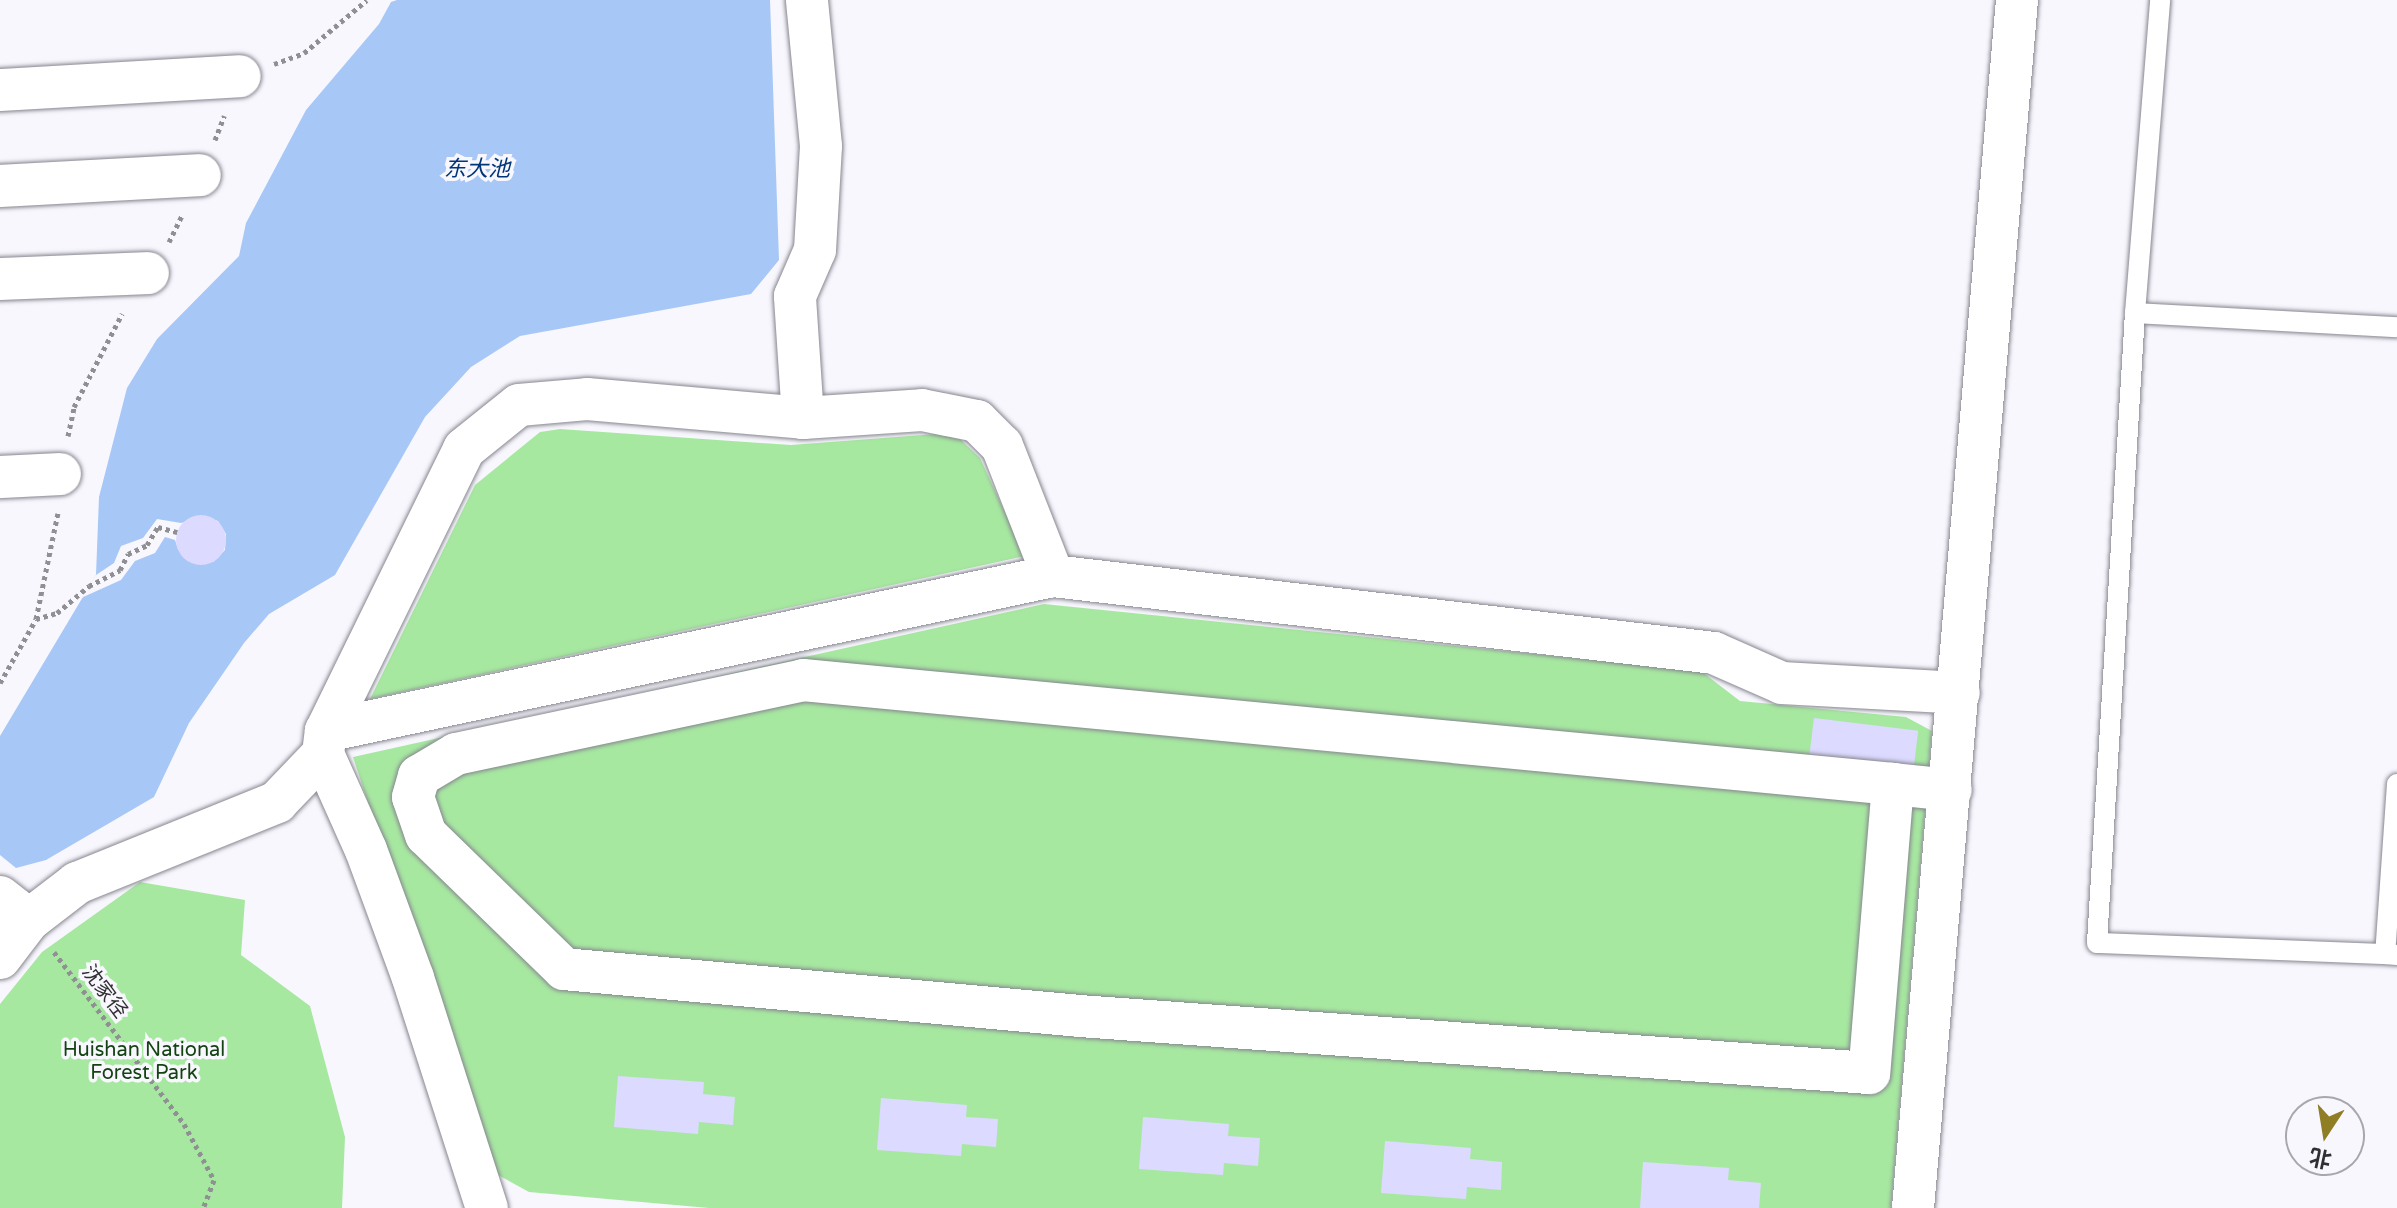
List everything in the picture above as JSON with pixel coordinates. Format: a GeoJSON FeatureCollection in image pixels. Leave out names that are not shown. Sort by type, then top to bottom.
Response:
{"type":"FeatureCollection","features":[{"type":"Feature","properties":{"kind":"street"},"geometry":{"type":"LineString","coordinates":[[803,418],[795,296],[815,250],[821,146],[807,0]]}},
{"type":"Feature","properties":{"kind":"street"},"geometry":{"type":"LineString","coordinates":[[1913,1208],[2017,0]]}},
{"type":"Feature","properties":{"kind":"street"},"geometry":{"type":"LineString","coordinates":[[0,90],[240,76]]}},
{"type":"Feature","properties":{"kind":"street"},"geometry":{"type":"LineString","coordinates":[[0,186],[200,175]]}},
{"type":"Feature","properties":{"kind":"street"},"geometry":{"type":"LineString","coordinates":[[0,279],[148,273]]}},
{"type":"Feature","properties":{"kind":"street"},"geometry":{"type":"LineString","coordinates":[[0,958],[15,908],[277,802],[324,742],[464,449],[519,405],[587,399],[803,418],[922,410],[977,421],[1002,446],[1053,576]]}},
{"type":"Feature","properties":{"kind":"street"},"geometry":{"type":"LineString","coordinates":[[0,477],[60,474]]}},
{"type":"Feature","properties":{"kind":"street"},"geometry":{"type":"LineString","coordinates":[[324,742],[1053,576],[1714,653],[1782,683],[1959,693]]}},
{"type":"Feature","properties":{"kind":"street"},"geometry":{"type":"LineString","coordinates":[[1893,784],[1869,1073],[1080,1016],[564,969],[426,835],[413,797],[419,776],[456,754],[803,680],[1893,784],[1951,790]]}},
{"type":"Feature","properties":{"kind":"street"},"geometry":{"type":"LineString","coordinates":[[324,742],[413,978],[487,1208]]}},
{"type":"Feature","properties":{"kind":"lane"},"geometry":{"type":"LineString","coordinates":[[2160,0],[2135,313],[2097,943],[2391,954],[2397,784]]}},
{"type":"Feature","properties":{"kind":"lane"},"geometry":{"type":"LineString","coordinates":[[2135,313],[2397,327]]}},
{"type":"Feature","properties":{"kind":"path"},"geometry":{"type":"LineString","coordinates":[[36,619],[57,613],[89,586],[120,570],[128,554],[147,545],[158,527],[177,532]]}},
{"type":"Feature","properties":{"kind":"path","name":"沈家径"},"geometry":{"type":"LineString","coordinates":[[15,908],[184,1124],[214,1180],[203,1208]]}},
{"type":"Feature","properties":{"kind":"green space"},"geometry":{"type":"Polygon","coordinates":[[[560,429],[791,445],[936,434],[960,439],[980,458],[1025,556],[370,699],[475,485],[540,432],[560,429]]]}},
{"type":"Feature","properties":{"kind":"green space"},"geometry":{"type":"Polygon","coordinates":[[[1044,604],[1701,671],[1740,701],[1906,717],[1932,731],[1891,1208],[709,1208],[529,1192],[489,1170],[353,757],[1044,604]]]}},
{"type":"Feature","properties":{"kind":"green space","name":"Huishan National Forest Park"},"geometry":{"type":"Polygon","coordinates":[[[140,882],[245,900],[241,955],[310,1006],[345,1137],[342,1208],[0,1208],[0,1004],[42,952],[140,882]]]}},
{"type":"Feature","properties":{"kind":"water","name":"东大池"},"geometry":{"type":"Polygon","coordinates":[[[770,0],[779,260],[751,294],[520,336],[471,367],[425,417],[335,575],[269,614],[244,643],[189,723],[154,797],[46,860],[16,868],[0,855],[0,736],[96,575],[99,497],[127,388],[157,339],[239,256],[246,223],[306,110],[379,24],[391,2],[770,0]]]}},
{"type":"Feature","properties":{"kind":"pier"},"geometry":{"type":"Polygon","coordinates":[[[204,516],[218,521],[226,534],[225,550],[213,562],[189,560],[178,549],[175,540],[165,537],[155,553],[135,561],[121,580],[81,598],[96,575],[114,563],[121,546],[143,538],[157,519],[181,523],[204,516]]]}},
{"type":"Feature","properties":{"kind":"building"},"geometry":{"type":"Polygon","coordinates":[[[201,515],[219,522],[226,540],[219,558],[201,565],[183,558],[176,540],[183,522],[201,515]]]}},
{"type":"Feature","properties":{"kind":"building"},"geometry":{"type":"Polygon","coordinates":[[[1814,718],[1918,731],[1913,770],[1809,757],[1814,718]]]}},
{"type":"Feature","properties":{"kind":"building"},"geometry":{"type":"Polygon","coordinates":[[[618,1076],[704,1082],[703,1094],[735,1097],[733,1125],[699,1122],[698,1134],[614,1127],[618,1076]]]}},
{"type":"Feature","properties":{"kind":"building"},"geometry":{"type":"Polygon","coordinates":[[[881,1098],[967,1105],[966,1117],[998,1119],[996,1147],[962,1144],[961,1156],[877,1150],[881,1098]]]}},
{"type":"Feature","properties":{"kind":"building"},"geometry":{"type":"Polygon","coordinates":[[[1143,1117],[1229,1124],[1228,1136],[1260,1138],[1258,1166],[1224,1163],[1223,1175],[1139,1169],[1143,1117]]]}},
{"type":"Feature","properties":{"kind":"building"},"geometry":{"type":"Polygon","coordinates":[[[1385,1141],[1471,1148],[1470,1159],[1502,1162],[1501,1190],[1467,1187],[1466,1199],[1381,1193],[1385,1141]]]}},
{"type":"Feature","properties":{"kind":"building"},"geometry":{"type":"Polygon","coordinates":[[[1643,1162],[1729,1168],[1728,1180],[1761,1183],[1759,1208],[1640,1208],[1643,1162]]]}}]}
